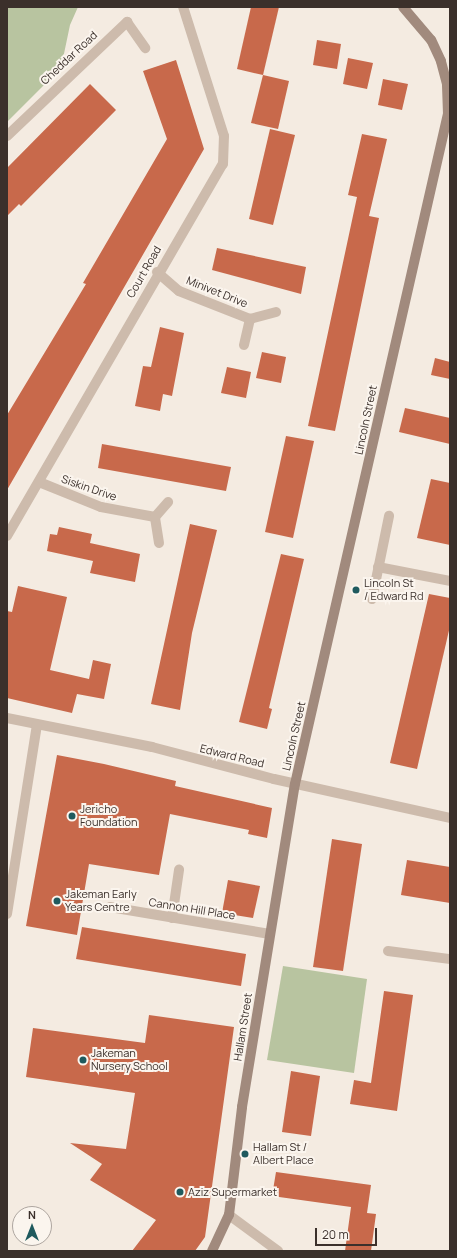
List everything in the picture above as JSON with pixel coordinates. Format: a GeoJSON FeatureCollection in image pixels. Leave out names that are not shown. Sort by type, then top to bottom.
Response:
{"type":"FeatureCollection","features":[{"type":"Feature","properties":{"kind":"street","name":"Court Road"},"geometry":{"type":"LineString","coordinates":[[7,536],[158,272],[223,164],[226,150],[224,136],[183,7]]}},
{"type":"Feature","properties":{"kind":"street","name":"Lincoln Street"},"geometry":{"type":"LineString","coordinates":[[295,784],[448,114],[446,84],[441,61],[431,40],[403,7]]}},
{"type":"Feature","properties":{"kind":"street","name":"Cheddar Road"},"geometry":{"type":"LineString","coordinates":[[7,136],[126,22],[145,48]]}},
{"type":"Feature","properties":{"kind":"street","name":"Minivet Drive"},"geometry":{"type":"LineString","coordinates":[[158,272],[180,291],[250,319],[276,312]]}},
{"type":"Feature","properties":{"kind":"street","name":"Minivet Drive"},"geometry":{"type":"LineString","coordinates":[[244,345],[250,319]]}},
{"type":"Feature","properties":{"kind":"street","name":"Siskin Drive"},"geometry":{"type":"LineString","coordinates":[[39,482],[101,507],[155,517]]}},
{"type":"Feature","properties":{"kind":"street"},"geometry":{"type":"LineString","coordinates":[[159,543],[155,517],[168,502]]}},
{"type":"Feature","properties":{"kind":"street"},"geometry":{"type":"LineString","coordinates":[[372,599],[389,516]]}},
{"type":"Feature","properties":{"kind":"street"},"geometry":{"type":"LineString","coordinates":[[378,567],[450,581]]}},
{"type":"Feature","properties":{"kind":"street","name":"Edward Road"},"geometry":{"type":"LineString","coordinates":[[7,718],[152,747],[295,784],[450,818]]}},
{"type":"Feature","properties":{"kind":"street"},"geometry":{"type":"LineString","coordinates":[[7,914],[37,724]]}},
{"type":"Feature","properties":{"kind":"street","name":"Hallam Street"},"geometry":{"type":"LineString","coordinates":[[212,1251],[229,1216],[270,934],[295,784]]}},
{"type":"Feature","properties":{"kind":"street"},"geometry":{"type":"LineString","coordinates":[[172,918],[179,870]]}},
{"type":"Feature","properties":{"kind":"street","name":"Cannon Hill Place"},"geometry":{"type":"LineString","coordinates":[[110,907],[270,934]]}},
{"type":"Feature","properties":{"kind":"street"},"geometry":{"type":"LineString","coordinates":[[388,951],[450,959]]}},
{"type":"Feature","properties":{"kind":"street"},"geometry":{"type":"LineString","coordinates":[[229,1216],[278,1251]]}},
{"type":"Feature","properties":{"kind":"green space"},"geometry":{"type":"Polygon","coordinates":[[[7,7],[78,7],[70,25],[61,68],[7,122],[7,7]]]}},
{"type":"Feature","properties":{"kind":"green space"},"geometry":{"type":"Polygon","coordinates":[[[283,966],[367,979],[354,1073],[267,1060],[283,966]]]}},
{"type":"Feature","properties":{"kind":"building"},"geometry":{"type":"Polygon","coordinates":[[[251,7],[279,7],[263,75],[237,69],[251,7]]]}},
{"type":"Feature","properties":{"kind":"building"},"geometry":{"type":"Polygon","coordinates":[[[317,40],[341,44],[337,69],[313,65],[317,40]]]}},
{"type":"Feature","properties":{"kind":"building"},"geometry":{"type":"Polygon","coordinates":[[[348,58],[373,63],[367,89],[343,84],[348,58]]]}},
{"type":"Feature","properties":{"kind":"building"},"geometry":{"type":"Polygon","coordinates":[[[176,60],[204,149],[7,490],[7,415],[86,284],[83,283],[167,139],[143,71],[176,60]]]}},
{"type":"Feature","properties":{"kind":"building"},"geometry":{"type":"Polygon","coordinates":[[[263,75],[289,81],[278,129],[251,123],[263,75]]]}},
{"type":"Feature","properties":{"kind":"building"},"geometry":{"type":"Polygon","coordinates":[[[383,79],[408,84],[402,110],[378,105],[383,79]]]}},
{"type":"Feature","properties":{"kind":"building"},"geometry":{"type":"Polygon","coordinates":[[[90,84],[116,110],[21,206],[19,204],[7,216],[7,168],[90,84]]]}},
{"type":"Feature","properties":{"kind":"building"},"geometry":{"type":"Polygon","coordinates":[[[270,129],[295,135],[273,225],[249,219],[270,129]]]}},
{"type":"Feature","properties":{"kind":"building"},"geometry":{"type":"Polygon","coordinates":[[[362,134],[387,139],[369,216],[379,218],[335,431],[308,426],[357,197],[348,195],[362,134]]]}},
{"type":"Feature","properties":{"kind":"building"},"geometry":{"type":"Polygon","coordinates":[[[217,248],[306,267],[301,294],[212,270],[217,248]]]}},
{"type":"Feature","properties":{"kind":"building"},"geometry":{"type":"Polygon","coordinates":[[[160,327],[184,333],[172,396],[163,394],[160,411],[135,406],[143,366],[151,367],[160,327]]]}},
{"type":"Feature","properties":{"kind":"building"},"geometry":{"type":"Polygon","coordinates":[[[262,352],[286,357],[281,383],[256,378],[262,352]]]}},
{"type":"Feature","properties":{"kind":"building"},"geometry":{"type":"Polygon","coordinates":[[[435,358],[450,362],[450,379],[431,375],[435,358]]]}},
{"type":"Feature","properties":{"kind":"building"},"geometry":{"type":"Polygon","coordinates":[[[227,367],[251,372],[246,398],[221,393],[227,367]]]}},
{"type":"Feature","properties":{"kind":"building"},"geometry":{"type":"Polygon","coordinates":[[[405,408],[450,418],[450,444],[399,432],[405,408]]]}},
{"type":"Feature","properties":{"kind":"building"},"geometry":{"type":"Polygon","coordinates":[[[286,436],[314,441],[293,538],[265,532],[286,436]]]}},
{"type":"Feature","properties":{"kind":"building"},"geometry":{"type":"Polygon","coordinates":[[[102,444],[231,467],[226,491],[98,468],[102,444]]]}},
{"type":"Feature","properties":{"kind":"building"},"geometry":{"type":"Polygon","coordinates":[[[431,479],[450,483],[450,545],[417,538],[431,479]]]}},
{"type":"Feature","properties":{"kind":"building"},"geometry":{"type":"Polygon","coordinates":[[[190,524],[217,530],[192,633],[180,710],[151,704],[190,524]]]}},
{"type":"Feature","properties":{"kind":"building"},"geometry":{"type":"Polygon","coordinates":[[[59,527],[92,534],[90,543],[140,554],[135,582],[90,573],[93,561],[47,551],[50,534],[57,535],[59,527]]]}},
{"type":"Feature","properties":{"kind":"building"},"geometry":{"type":"Polygon","coordinates":[[[281,554],[304,559],[269,708],[272,709],[267,729],[239,722],[281,554]]]}},
{"type":"Feature","properties":{"kind":"building"},"geometry":{"type":"Polygon","coordinates":[[[18,586],[67,597],[50,670],[89,679],[93,660],[111,664],[104,699],[77,694],[72,713],[7,698],[7,611],[12,612],[18,586]]]}},
{"type":"Feature","properties":{"kind":"building"},"geometry":{"type":"Polygon","coordinates":[[[429,594],[450,598],[450,626],[417,769],[390,763],[429,594]]]}},
{"type":"Feature","properties":{"kind":"building"},"geometry":{"type":"Polygon","coordinates":[[[57,755],[104,764],[176,781],[175,786],[272,808],[267,838],[248,834],[249,830],[170,814],[159,875],[89,864],[77,935],[26,926],[57,755]]]}},
{"type":"Feature","properties":{"kind":"building"},"geometry":{"type":"Polygon","coordinates":[[[332,839],[362,844],[343,971],[313,967],[332,839]]]}},
{"type":"Feature","properties":{"kind":"building"},"geometry":{"type":"Polygon","coordinates":[[[407,860],[450,867],[450,903],[401,895],[407,860]]]}},
{"type":"Feature","properties":{"kind":"building"},"geometry":{"type":"Polygon","coordinates":[[[228,880],[260,886],[253,918],[222,913],[228,880]]]}},
{"type":"Feature","properties":{"kind":"building"},"geometry":{"type":"Polygon","coordinates":[[[82,927],[246,954],[241,986],[76,959],[82,927]]]}},
{"type":"Feature","properties":{"kind":"building"},"geometry":{"type":"Polygon","coordinates":[[[384,991],[413,995],[397,1111],[350,1104],[354,1080],[371,1083],[384,991]]]}},
{"type":"Feature","properties":{"kind":"building"},"geometry":{"type":"Polygon","coordinates":[[[149,1015],[234,1027],[205,1237],[195,1251],[132,1251],[156,1220],[90,1180],[102,1164],[70,1143],[126,1149],[135,1093],[26,1077],[33,1028],[145,1043],[149,1015]]]}},
{"type":"Feature","properties":{"kind":"building"},"geometry":{"type":"Polygon","coordinates":[[[291,1071],[320,1076],[311,1136],[282,1132],[291,1071]]]}},
{"type":"Feature","properties":{"kind":"building"},"geometry":{"type":"Polygon","coordinates":[[[276,1172],[371,1185],[367,1213],[376,1214],[371,1251],[345,1251],[351,1207],[272,1196],[276,1172]]]}},
{"type":"Feature","properties":{"kind":"place","name":"Lincoln St / Edward Rd"},"geometry":{"type":"Point","coordinates":[356,590]}},
{"type":"Feature","properties":{"kind":"place","name":"Jericho Foundation"},"geometry":{"type":"Point","coordinates":[72,816]}},
{"type":"Feature","properties":{"kind":"place","name":"Jakeman Early Years Centre"},"geometry":{"type":"Point","coordinates":[57,901]}},
{"type":"Feature","properties":{"kind":"place","name":"Jakeman Nursery School"},"geometry":{"type":"Point","coordinates":[83,1060]}},
{"type":"Feature","properties":{"kind":"place","name":"Hallam St / Albert Place"},"geometry":{"type":"Point","coordinates":[245,1154]}},
{"type":"Feature","properties":{"kind":"place","name":"Aziz Supermarket"},"geometry":{"type":"Point","coordinates":[180,1192]}}]}
